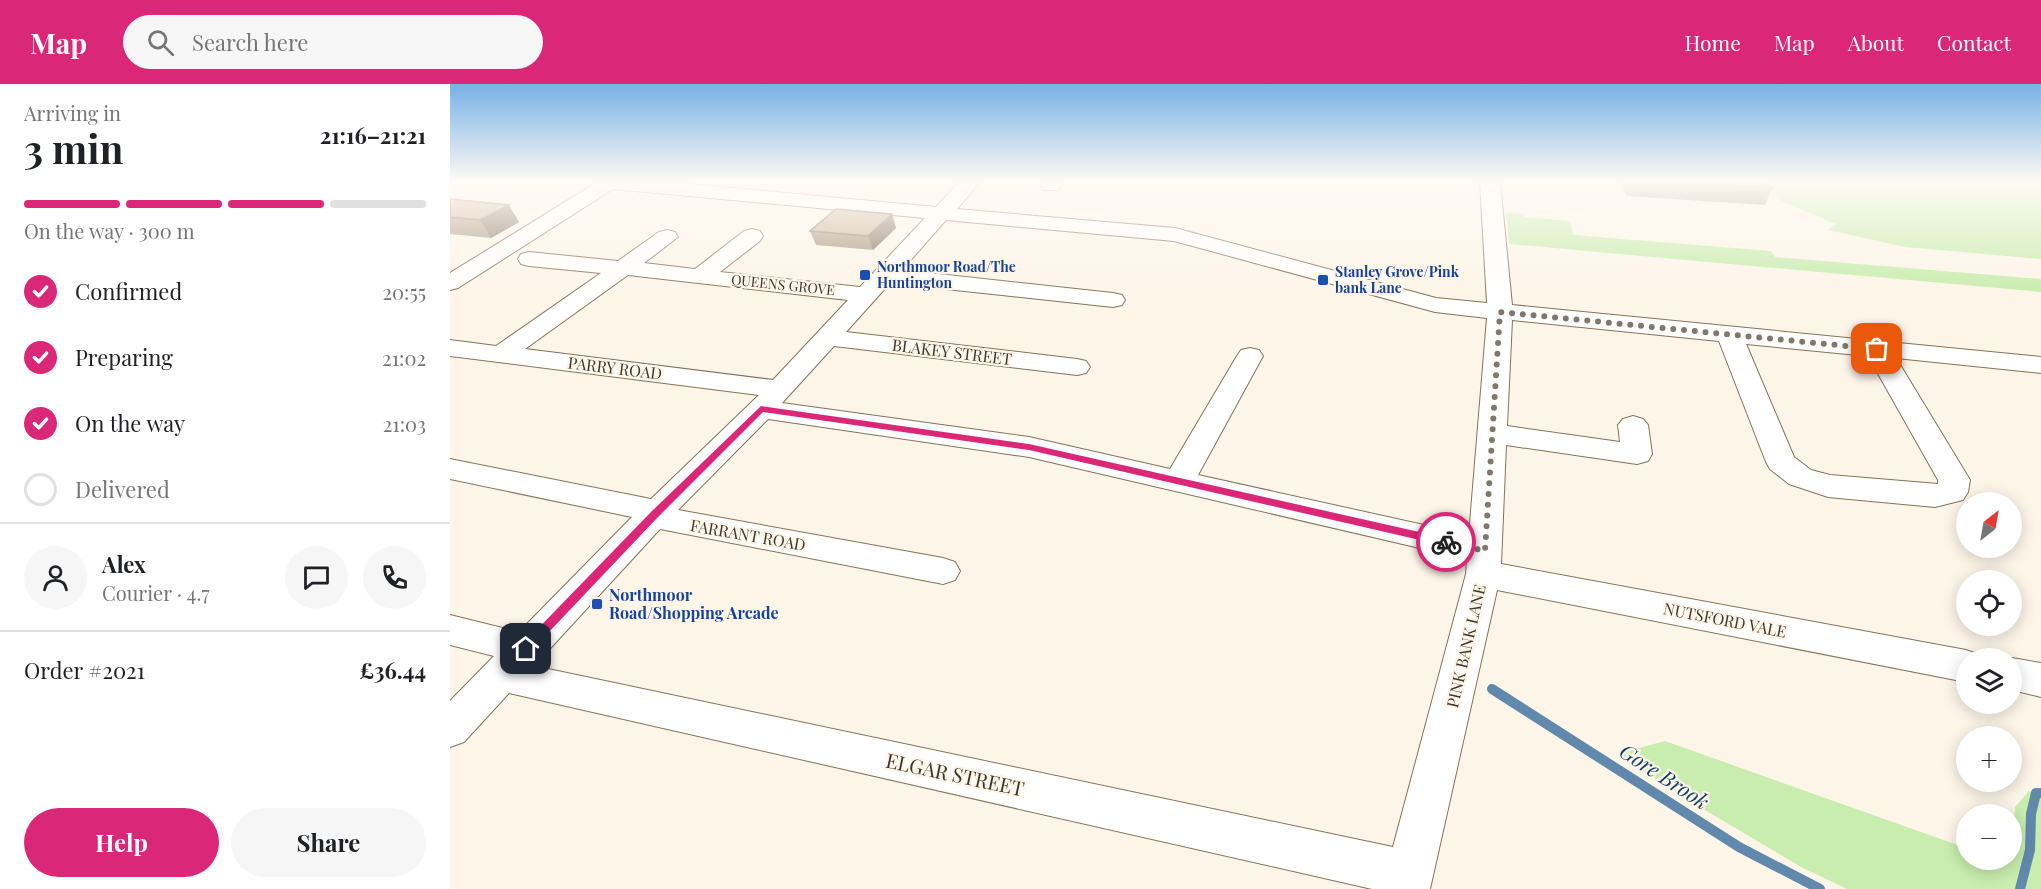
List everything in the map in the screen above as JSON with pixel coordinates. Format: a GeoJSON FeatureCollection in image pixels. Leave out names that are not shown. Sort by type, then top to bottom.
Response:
{"type":"FeatureCollection","features":[{"type":"Feature","properties":{"kind":"street"},"geometry":{"type":"LineString","coordinates":[[450,283],[551,220]]}},
{"type":"Feature","properties":{"kind":"street"},"geometry":{"type":"LineString","coordinates":[[450,729],[654,514],[770,399],[933,220]]}},
{"type":"Feature","properties":{"kind":"street"},"geometry":{"type":"LineString","coordinates":[[1014,220],[1175,236],[1434,305],[2041,365]]}},
{"type":"Feature","properties":{"kind":"street","name":"PINK BANK LANE"},"geometry":{"type":"LineString","coordinates":[[1408,882],[1484,562],[1494,434],[1500,312],[1493,220]]}},
{"type":"Feature","properties":{"kind":"street","name":"QUEENS GROVE"},"geometry":{"type":"LineString","coordinates":[[700,276],[754,236]]}},
{"type":"Feature","properties":{"kind":"street"},"geometry":{"type":"LineString","coordinates":[[502,354],[667,237]]}},
{"type":"Feature","properties":{"kind":"street","name":"QUEENS GROVE"},"geometry":{"type":"LineString","coordinates":[[529,259],[700,276],[1113,300]]}},
{"type":"Feature","properties":{"kind":"street"},"geometry":{"type":"LineString","coordinates":[[1730,335],[1781,462],[1800,477],[1840,487],[1935,496],[1952,492],[1954,480],[1877,349]]}},
{"type":"Feature","properties":{"kind":"street","name":"BLAKEY STREET"},"geometry":{"type":"LineString","coordinates":[[828,337],[1077,367]]}},
{"type":"Feature","properties":{"kind":"street","name":"PARRY ROAD"},"geometry":{"type":"LineString","coordinates":[[450,348],[502,354],[770,399],[1029,447],[1179,480]]}},
{"type":"Feature","properties":{"kind":"street"},"geometry":{"type":"LineString","coordinates":[[1179,480],[1250,356]]}},
{"type":"Feature","properties":{"kind":"street"},"geometry":{"type":"LineString","coordinates":[[1494,434],[1637,454],[1633,425]]}},
{"type":"Feature","properties":{"kind":"street","name":"FARRANT ROAD"},"geometry":{"type":"LineString","coordinates":[[450,469],[642,508],[674,522],[943,571]]}},
{"type":"Feature","properties":{"kind":"street","name":"NUTSFORD VALE"},"geometry":{"type":"LineString","coordinates":[[1179,480],[1484,562],[1956,664]]}},
{"type":"Feature","properties":{"kind":"street","name":"ELGAR STREET"},"geometry":{"type":"LineString","coordinates":[[450,630],[514,662],[1408,882]]}},
{"type":"Feature","properties":{"kind":"street"},"geometry":{"type":"LineString","coordinates":[[2022,676],[2041,680]]}},
{"type":"Feature","properties":{"kind":"green space"},"geometry":{"type":"Polygon","coordinates":[[[1507,220],[1570,221],[1573,235],[1771,251],[1775,257],[2041,279],[2041,292],[1509,244],[1507,220]]]}},
{"type":"Feature","properties":{"kind":"green space"},"geometry":{"type":"Polygon","coordinates":[[[1825,220],[2041,220],[2041,259],[1905,247],[1828,230],[1836,224],[1825,220]]]}},
{"type":"Feature","properties":{"kind":"green space"},"geometry":{"type":"Polygon","coordinates":[[[1665,741],[1956,844],[1956,870],[2022,870],[2022,804],[2018,804],[2029,791],[2041,796],[2041,889],[1847,889],[1801,867],[1693,803],[1617,754],[1665,741]]]}},
{"type":"Feature","properties":{"kind":"building"},"geometry":{"type":"Polygon","coordinates":[[[824,220],[886,220],[868,236],[810,231],[824,220]]]}},
{"type":"Feature","properties":{"kind":"waterway","name":"Gore Brook"},"geometry":{"type":"LineString","coordinates":[[1492,689],[1739,847],[1820,889]]}},
{"type":"Feature","properties":{"kind":"waterway","name":"Gore Brook"},"geometry":{"type":"LineString","coordinates":[[2020,889],[2030,850],[2031,814],[2036,793],[2041,793]]}},
{"type":"Feature","properties":{"kind":"way so far"},"geometry":{"type":"LineString","coordinates":[[1446,542],[1485,551],[1500,312],[1877,349]]}},
{"type":"Feature","properties":{"kind":"place","name":"Northmoor Road/The Huntington"},"geometry":{"type":"Point","coordinates":[865,275]}},
{"type":"Feature","properties":{"kind":"place","name":"Stanley Grove/Pink bank Lane"},"geometry":{"type":"Point","coordinates":[1323,280]}},
{"type":"Feature","properties":{"kind":"place","name":"Northmoor Road/Shopping Arcade"},"geometry":{"type":"Point","coordinates":[597,604]}},
{"type":"Feature","properties":{"kind":"route"},"geometry":{"type":"LineString","coordinates":[[526,649],[654,514],[761,409],[1029,447],[1446,542]]}}]}
